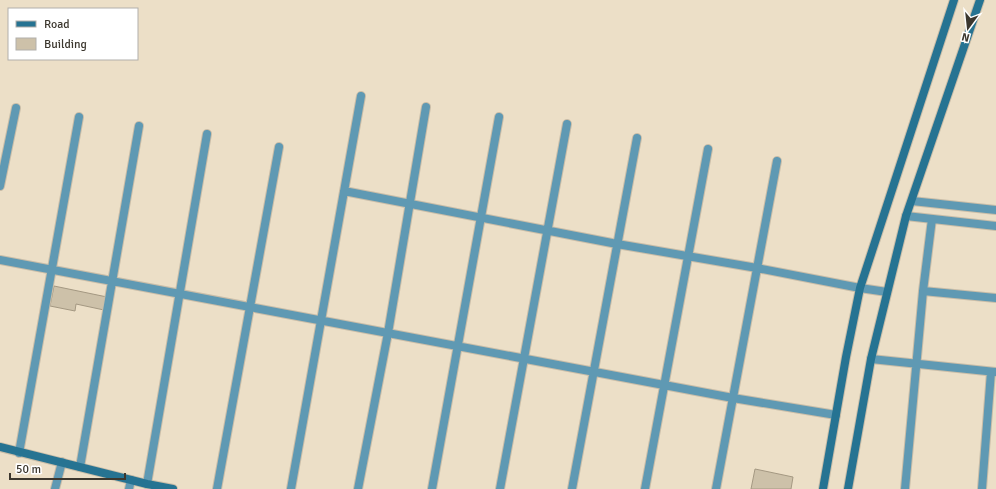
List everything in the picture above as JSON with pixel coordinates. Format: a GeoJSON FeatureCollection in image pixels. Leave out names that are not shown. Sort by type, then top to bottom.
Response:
{"type":"FeatureCollection","features":[{"type":"Feature","properties":{"kind":"street"},"geometry":{"type":"LineString","coordinates":[[823,489],[860,288],[954,0]]}},
{"type":"Feature","properties":{"kind":"street"},"geometry":{"type":"LineString","coordinates":[[848,489],[871,359],[906,216],[980,0]]}},
{"type":"Feature","properties":{"kind":"street"},"geometry":{"type":"LineString","coordinates":[[291,489],[361,96]]}},
{"type":"Feature","properties":{"kind":"street"},"geometry":{"type":"LineString","coordinates":[[358,489],[388,333],[426,107]]}},
{"type":"Feature","properties":{"kind":"street"},"geometry":{"type":"LineString","coordinates":[[0,186],[16,108]]}},
{"type":"Feature","properties":{"kind":"street"},"geometry":{"type":"LineString","coordinates":[[19,453],[79,117]]}},
{"type":"Feature","properties":{"kind":"street"},"geometry":{"type":"LineString","coordinates":[[432,489],[498,117]]}},
{"type":"Feature","properties":{"kind":"street"},"geometry":{"type":"LineString","coordinates":[[500,489],[567,124]]}},
{"type":"Feature","properties":{"kind":"street"},"geometry":{"type":"LineString","coordinates":[[80,467],[139,126]]}},
{"type":"Feature","properties":{"kind":"street"},"geometry":{"type":"LineString","coordinates":[[147,484],[207,134]]}},
{"type":"Feature","properties":{"kind":"street"},"geometry":{"type":"LineString","coordinates":[[572,489],[637,138]]}},
{"type":"Feature","properties":{"kind":"street"},"geometry":{"type":"LineString","coordinates":[[217,489],[279,147]]}},
{"type":"Feature","properties":{"kind":"street"},"geometry":{"type":"LineString","coordinates":[[645,489],[708,149]]}},
{"type":"Feature","properties":{"kind":"street"},"geometry":{"type":"LineString","coordinates":[[716,489],[777,162]]}},
{"type":"Feature","properties":{"kind":"street"},"geometry":{"type":"LineString","coordinates":[[344,191],[547,231],[887,292]]}},
{"type":"Feature","properties":{"kind":"street"},"geometry":{"type":"LineString","coordinates":[[912,201],[996,210]]}},
{"type":"Feature","properties":{"kind":"street"},"geometry":{"type":"LineString","coordinates":[[906,216],[996,226]]}},
{"type":"Feature","properties":{"kind":"street"},"geometry":{"type":"LineString","coordinates":[[905,489],[923,291],[932,219]]}},
{"type":"Feature","properties":{"kind":"street"},"geometry":{"type":"LineString","coordinates":[[0,260],[457,347],[733,398],[836,415]]}},
{"type":"Feature","properties":{"kind":"street"},"geometry":{"type":"LineString","coordinates":[[923,291],[996,298]]}},
{"type":"Feature","properties":{"kind":"street"},"geometry":{"type":"LineString","coordinates":[[871,359],[994,372],[982,489]]}},
{"type":"Feature","properties":{"kind":"street"},"geometry":{"type":"LineString","coordinates":[[0,447],[19,453],[173,489]]}},
{"type":"Feature","properties":{"kind":"street"},"geometry":{"type":"LineString","coordinates":[[55,489],[62,462]]}},
{"type":"Feature","properties":{"kind":"street"},"geometry":{"type":"LineString","coordinates":[[129,489],[131,480]]}},
{"type":"Feature","properties":{"kind":"building"},"geometry":{"type":"Polygon","coordinates":[[[54,286],[107,297],[104,310],[76,304],[75,311],[50,306],[54,286]]]}},
{"type":"Feature","properties":{"kind":"building"},"geometry":{"type":"Polygon","coordinates":[[[755,469],[793,477],[791,489],[751,489],[755,469]]]}}]}
